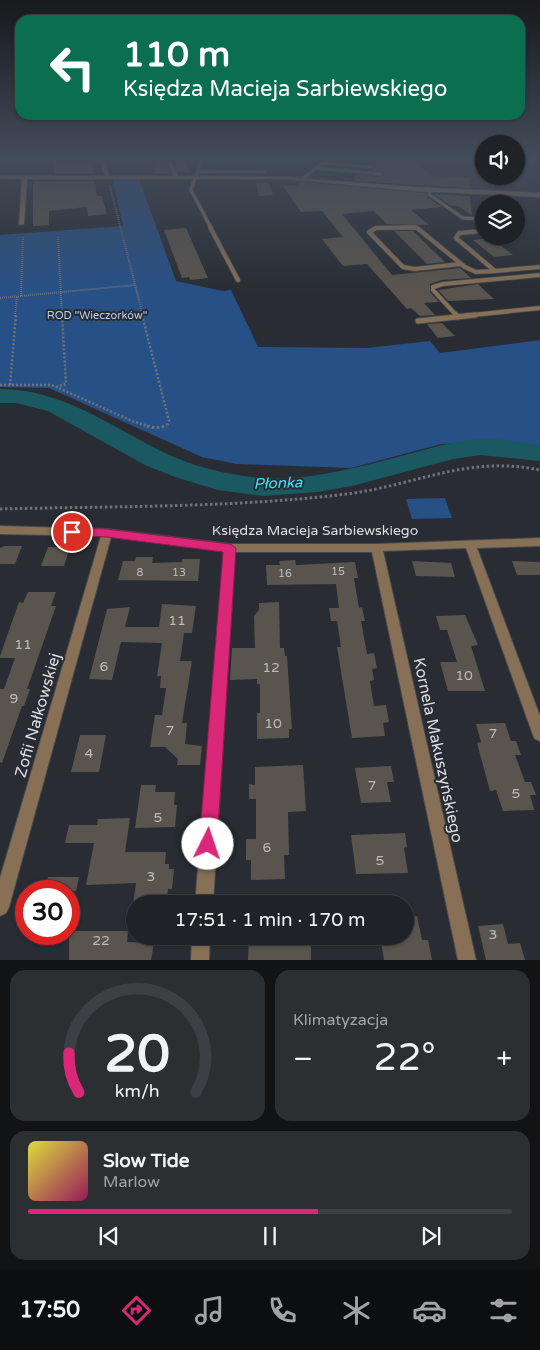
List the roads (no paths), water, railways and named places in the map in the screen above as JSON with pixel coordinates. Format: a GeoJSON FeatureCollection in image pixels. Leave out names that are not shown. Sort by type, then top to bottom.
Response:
{"type":"FeatureCollection","features":[{"type":"Feature","properties":{"kind":"street"},"geometry":{"type":"LineString","coordinates":[[20,224],[22,202]]}},
{"type":"Feature","properties":{"kind":"street","name":"Księdza Macieja Sarbiewskiego"},"geometry":{"type":"LineString","coordinates":[[0,530],[107,533],[230,548],[377,548],[540,542]]}},
{"type":"Feature","properties":{"kind":"street","name":"Zofii Nałkowskiej"},"geometry":{"type":"LineString","coordinates":[[0,907],[107,533]]}},
{"type":"Feature","properties":{"kind":"street"},"geometry":{"type":"LineString","coordinates":[[470,544],[540,735]]}},
{"type":"Feature","properties":{"kind":"street"},"geometry":{"type":"LineString","coordinates":[[205,895],[230,548]]}},
{"type":"Feature","properties":{"kind":"street","name":"Kornela Makuszyńskiego"},"geometry":{"type":"LineString","coordinates":[[377,548],[467,960]]}},
{"type":"Feature","properties":{"kind":"street"},"geometry":{"type":"LineString","coordinates":[[200,960],[201,945]]}},
{"type":"Feature","properties":{"kind":"lane"},"geometry":{"type":"LineString","coordinates":[[197,202],[238,280]]}},
{"type":"Feature","properties":{"kind":"lane"},"geometry":{"type":"LineString","coordinates":[[440,202],[463,218],[475,218]]}},
{"type":"Feature","properties":{"kind":"lane"},"geometry":{"type":"LineString","coordinates":[[461,264],[415,269],[403,267],[369,232],[376,228],[416,226],[461,264],[476,272],[540,267]]}},
{"type":"Feature","properties":{"kind":"lane"},"geometry":{"type":"LineString","coordinates":[[475,232],[458,233],[456,238],[495,271]]}},
{"type":"Feature","properties":{"kind":"lane"},"geometry":{"type":"LineString","coordinates":[[458,317],[432,290],[433,287],[443,284],[540,275]]}},
{"type":"Feature","properties":{"kind":"lane"},"geometry":{"type":"LineString","coordinates":[[418,322],[540,308]]}},
{"type":"Feature","properties":{"kind":"waterway","name":"Płonka"},"geometry":{"type":"LineString","coordinates":[[0,396],[16,396],[56,405],[155,459],[185,471],[218,481],[263,487],[317,483],[352,477],[452,451],[481,447],[540,453]]}},
{"type":"Feature","properties":{"kind":"park label","name":"ROD \"Wieczorków\""},"geometry":{"type":"Point","coordinates":[97,315]}}]}
